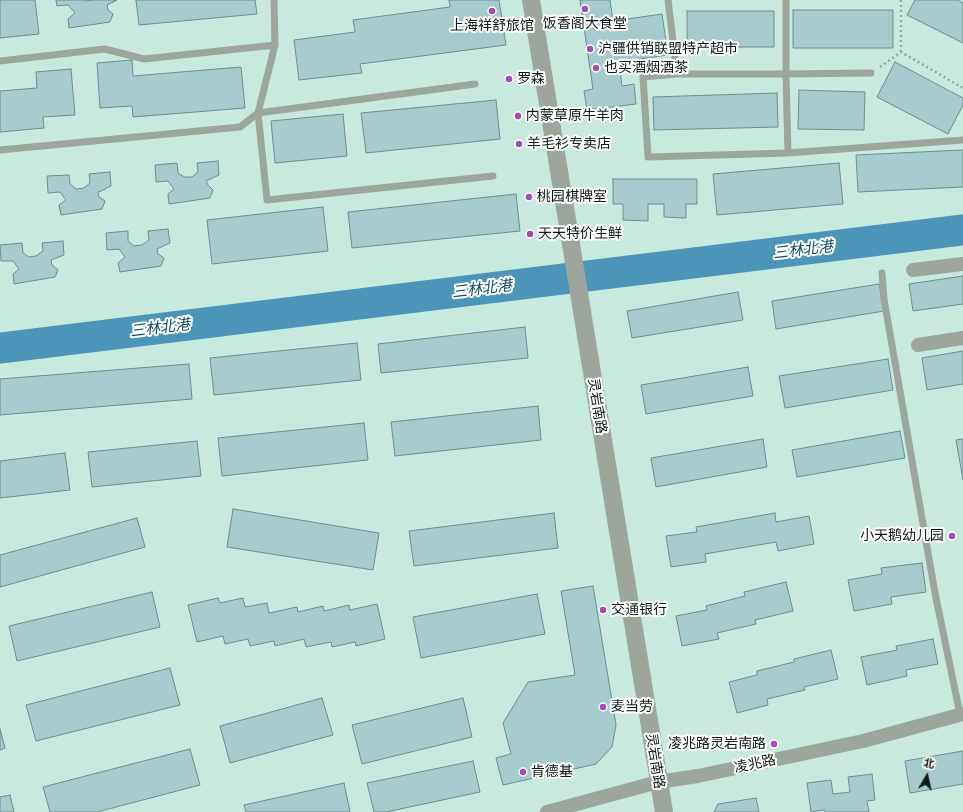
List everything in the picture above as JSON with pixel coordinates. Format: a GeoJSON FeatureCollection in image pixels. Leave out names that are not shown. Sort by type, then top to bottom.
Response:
{"type":"FeatureCollection","features":[{"type":"Feature","properties":{"kind":"street","name":"灵岩南路"},"geometry":{"type":"LineString","coordinates":[[531,0],[664,812]]}},
{"type":"Feature","properties":{"kind":"street"},"geometry":{"type":"LineString","coordinates":[[913,270],[963,264]]}},
{"type":"Feature","properties":{"kind":"street"},"geometry":{"type":"LineString","coordinates":[[918,345],[963,338]]}},
{"type":"Feature","properties":{"kind":"street","name":"凌兆路"},"geometry":{"type":"LineString","coordinates":[[547,812],[658,782],[698,776],[863,741],[961,714]]}},
{"type":"Feature","properties":{"kind":"lane"},"geometry":{"type":"LineString","coordinates":[[274,0],[275,45],[258,113],[267,200],[493,176]]}},
{"type":"Feature","properties":{"kind":"lane"},"geometry":{"type":"LineString","coordinates":[[668,0],[677,74]]}},
{"type":"Feature","properties":{"kind":"lane"},"geometry":{"type":"LineString","coordinates":[[786,0],[788,152]]}},
{"type":"Feature","properties":{"kind":"lane"},"geometry":{"type":"LineString","coordinates":[[0,62],[105,49],[144,59],[275,45]]}},
{"type":"Feature","properties":{"kind":"lane"},"geometry":{"type":"LineString","coordinates":[[871,73],[677,74],[643,77],[648,157],[788,152],[963,140]]}},
{"type":"Feature","properties":{"kind":"lane"},"geometry":{"type":"LineString","coordinates":[[0,150],[240,127],[258,113],[475,84]]}},
{"type":"Feature","properties":{"kind":"lane"},"geometry":{"type":"LineString","coordinates":[[882,273],[884,299],[934,586],[961,714]]}},
{"type":"Feature","properties":{"kind":"path"},"geometry":{"type":"LineString","coordinates":[[901,0],[901,52]]}},
{"type":"Feature","properties":{"kind":"path"},"geometry":{"type":"LineString","coordinates":[[871,73],[901,52]]}},
{"type":"Feature","properties":{"kind":"path"},"geometry":{"type":"LineString","coordinates":[[901,52],[963,88]]}},
{"type":"Feature","properties":{"kind":"building"},"geometry":{"type":"Polygon","coordinates":[[[0,0],[35,0],[39,34],[0,38],[0,0]]]}},
{"type":"Feature","properties":{"kind":"building"},"geometry":{"type":"Polygon","coordinates":[[[56,0],[117,0],[107,5],[108,10],[113,14],[110,22],[69,28],[68,19],[75,13],[68,5],[57,6],[56,0]]]}},
{"type":"Feature","properties":{"kind":"building"},"geometry":{"type":"Polygon","coordinates":[[[136,0],[255,0],[257,14],[139,25],[136,0]]]}},
{"type":"Feature","properties":{"kind":"building"},"geometry":{"type":"Polygon","coordinates":[[[449,0],[499,0],[506,45],[360,64],[362,73],[299,80],[294,40],[355,32],[353,20],[450,7],[449,0]]]}},
{"type":"Feature","properties":{"kind":"building"},"geometry":{"type":"Polygon","coordinates":[[[580,0],[610,0],[613,21],[662,14],[668,55],[619,62],[622,86],[634,84],[636,104],[587,110],[584,91],[593,89],[580,0]]]}},
{"type":"Feature","properties":{"kind":"building"},"geometry":{"type":"Polygon","coordinates":[[[915,0],[958,0],[963,3],[963,43],[907,15],[915,0]]]}},
{"type":"Feature","properties":{"kind":"building"},"geometry":{"type":"Polygon","coordinates":[[[793,10],[893,10],[893,48],[793,48],[793,10]]]}},
{"type":"Feature","properties":{"kind":"building"},"geometry":{"type":"Polygon","coordinates":[[[687,11],[774,11],[774,47],[687,47],[687,11]]]}},
{"type":"Feature","properties":{"kind":"building"},"geometry":{"type":"Polygon","coordinates":[[[132,60],[133,76],[241,67],[245,108],[133,117],[132,106],[100,108],[97,63],[132,60]]]}},
{"type":"Feature","properties":{"kind":"building"},"geometry":{"type":"Polygon","coordinates":[[[895,62],[963,98],[963,105],[948,134],[877,97],[895,62]]]}},
{"type":"Feature","properties":{"kind":"building"},"geometry":{"type":"Polygon","coordinates":[[[71,69],[75,115],[43,117],[44,128],[0,132],[0,91],[37,88],[36,72],[71,69]]]}},
{"type":"Feature","properties":{"kind":"building"},"geometry":{"type":"Polygon","coordinates":[[[799,90],[865,92],[864,130],[798,129],[799,90]]]}},
{"type":"Feature","properties":{"kind":"building"},"geometry":{"type":"Polygon","coordinates":[[[777,93],[778,127],[654,130],[653,97],[777,93]]]}},
{"type":"Feature","properties":{"kind":"building"},"geometry":{"type":"Polygon","coordinates":[[[496,100],[500,139],[366,153],[361,113],[496,100]]]}},
{"type":"Feature","properties":{"kind":"building"},"geometry":{"type":"Polygon","coordinates":[[[343,114],[347,156],[275,163],[271,121],[343,114]]]}},
{"type":"Feature","properties":{"kind":"building"},"geometry":{"type":"Polygon","coordinates":[[[963,150],[963,187],[858,192],[856,155],[963,150]]]}},
{"type":"Feature","properties":{"kind":"building"},"geometry":{"type":"Polygon","coordinates":[[[218,161],[219,175],[206,181],[213,190],[210,198],[169,204],[168,194],[174,189],[168,181],[156,182],[155,165],[177,163],[178,173],[184,177],[192,177],[198,172],[197,163],[218,161]]]}},
{"type":"Feature","properties":{"kind":"building"},"geometry":{"type":"Polygon","coordinates":[[[839,163],[843,204],[717,215],[713,174],[839,163]]]}},
{"type":"Feature","properties":{"kind":"building"},"geometry":{"type":"Polygon","coordinates":[[[110,172],[111,186],[98,192],[99,197],[105,201],[102,209],[61,215],[59,205],[66,200],[60,192],[48,193],[47,176],[69,175],[70,184],[76,189],[84,188],[90,183],[89,174],[110,172]]]}},
{"type":"Feature","properties":{"kind":"building"},"geometry":{"type":"Polygon","coordinates":[[[613,179],[697,179],[697,204],[686,204],[686,218],[664,217],[664,204],[648,204],[648,221],[623,220],[623,204],[613,204],[613,179]]]}},
{"type":"Feature","properties":{"kind":"building"},"geometry":{"type":"Polygon","coordinates":[[[516,194],[520,231],[352,248],[348,212],[516,194]]]}},
{"type":"Feature","properties":{"kind":"building"},"geometry":{"type":"Polygon","coordinates":[[[323,207],[328,251],[212,264],[207,220],[323,207]]]}},
{"type":"Feature","properties":{"kind":"building"},"geometry":{"type":"Polygon","coordinates":[[[168,229],[170,243],[157,249],[158,254],[164,258],[161,266],[120,272],[118,263],[125,257],[119,249],[107,250],[106,233],[128,231],[128,241],[134,246],[142,245],[149,240],[148,231],[168,229]]]}},
{"type":"Feature","properties":{"kind":"building"},"geometry":{"type":"Polygon","coordinates":[[[63,241],[64,255],[51,260],[52,265],[58,270],[55,277],[14,284],[13,274],[19,269],[13,261],[1,261],[0,245],[22,243],[23,253],[29,257],[36,256],[43,251],[42,243],[63,241]]]}},
{"type":"Feature","properties":{"kind":"building"},"geometry":{"type":"Polygon","coordinates":[[[963,276],[963,304],[913,311],[909,284],[963,276]]]}},
{"type":"Feature","properties":{"kind":"building"},"geometry":{"type":"Polygon","coordinates":[[[879,284],[884,311],[776,329],[772,301],[879,284]]]}},
{"type":"Feature","properties":{"kind":"building"},"geometry":{"type":"Polygon","coordinates":[[[738,292],[743,320],[632,338],[627,311],[738,292]]]}},
{"type":"Feature","properties":{"kind":"building"},"geometry":{"type":"Polygon","coordinates":[[[525,327],[528,358],[381,373],[378,344],[525,327]]]}},
{"type":"Feature","properties":{"kind":"building"},"geometry":{"type":"Polygon","coordinates":[[[357,343],[361,380],[214,395],[210,358],[357,343]]]}},
{"type":"Feature","properties":{"kind":"building"},"geometry":{"type":"Polygon","coordinates":[[[963,351],[963,384],[927,390],[922,358],[963,351]]]}},
{"type":"Feature","properties":{"kind":"building"},"geometry":{"type":"Polygon","coordinates":[[[888,359],[893,390],[785,408],[779,376],[888,359]]]}},
{"type":"Feature","properties":{"kind":"building"},"geometry":{"type":"Polygon","coordinates":[[[189,364],[192,399],[0,415],[0,379],[189,364]]]}},
{"type":"Feature","properties":{"kind":"building"},"geometry":{"type":"Polygon","coordinates":[[[748,367],[753,396],[646,414],[641,385],[748,367]]]}},
{"type":"Feature","properties":{"kind":"building"},"geometry":{"type":"Polygon","coordinates":[[[538,406],[541,440],[395,456],[391,422],[538,406]]]}},
{"type":"Feature","properties":{"kind":"building"},"geometry":{"type":"Polygon","coordinates":[[[364,423],[368,460],[222,476],[218,438],[364,423]]]}},
{"type":"Feature","properties":{"kind":"building"},"geometry":{"type":"Polygon","coordinates":[[[900,431],[905,458],[797,477],[792,450],[900,431]]]}},
{"type":"Feature","properties":{"kind":"building"},"geometry":{"type":"Polygon","coordinates":[[[763,439],[767,467],[656,487],[651,458],[763,439]]]}},
{"type":"Feature","properties":{"kind":"building"},"geometry":{"type":"Polygon","coordinates":[[[963,439],[963,480],[956,440],[963,439]]]}},
{"type":"Feature","properties":{"kind":"building"},"geometry":{"type":"Polygon","coordinates":[[[197,441],[201,476],[92,487],[88,452],[197,441]]]}},
{"type":"Feature","properties":{"kind":"building"},"geometry":{"type":"Polygon","coordinates":[[[65,453],[70,490],[0,498],[0,461],[65,453]]]}},
{"type":"Feature","properties":{"kind":"building"},"geometry":{"type":"Polygon","coordinates":[[[233,509],[379,533],[373,570],[227,547],[233,509]]]}},
{"type":"Feature","properties":{"kind":"building"},"geometry":{"type":"Polygon","coordinates":[[[554,513],[558,548],[414,566],[409,531],[554,513]]]}},
{"type":"Feature","properties":{"kind":"building"},"geometry":{"type":"Polygon","coordinates":[[[775,513],[776,522],[809,516],[814,544],[778,551],[776,542],[705,554],[706,562],[671,567],[666,536],[697,532],[696,527],[775,513]]]}},
{"type":"Feature","properties":{"kind":"building"},"geometry":{"type":"Polygon","coordinates":[[[137,518],[145,547],[0,587],[0,555],[137,518]]]}},
{"type":"Feature","properties":{"kind":"building"},"geometry":{"type":"Polygon","coordinates":[[[922,563],[926,592],[891,597],[892,604],[854,611],[848,580],[882,574],[881,568],[922,563]]]}},
{"type":"Feature","properties":{"kind":"building"},"geometry":{"type":"Polygon","coordinates":[[[786,582],[793,611],[755,620],[756,624],[717,633],[719,639],[682,646],[676,616],[707,610],[706,606],[745,596],[744,592],[786,582]]]}},
{"type":"Feature","properties":{"kind":"building"},"geometry":{"type":"Polygon","coordinates":[[[593,586],[616,725],[612,747],[596,764],[503,785],[496,758],[511,754],[503,723],[528,682],[575,675],[561,591],[593,586]]]}},
{"type":"Feature","properties":{"kind":"building"},"geometry":{"type":"Polygon","coordinates":[[[152,592],[160,627],[17,661],[9,626],[152,592]]]}},
{"type":"Feature","properties":{"kind":"building"},"geometry":{"type":"Polygon","coordinates":[[[537,594],[545,634],[421,658],[413,617],[537,594]]]}},
{"type":"Feature","properties":{"kind":"building"},"geometry":{"type":"Polygon","coordinates":[[[218,598],[220,603],[243,598],[245,607],[267,603],[269,613],[297,607],[298,612],[323,606],[324,611],[349,605],[350,610],[377,604],[385,639],[356,646],[355,642],[332,647],[331,642],[306,647],[304,639],[275,646],[274,641],[250,646],[248,639],[225,644],[223,636],[197,642],[188,605],[218,598]]]}},
{"type":"Feature","properties":{"kind":"building"},"geometry":{"type":"Polygon","coordinates":[[[933,639],[938,664],[906,670],[907,676],[867,685],[861,657],[897,650],[896,646],[933,639]]]}},
{"type":"Feature","properties":{"kind":"building"},"geometry":{"type":"Polygon","coordinates":[[[831,650],[838,679],[804,687],[805,690],[767,699],[768,705],[737,713],[729,682],[757,675],[757,671],[794,662],[794,659],[831,650]]]}},
{"type":"Feature","properties":{"kind":"building"},"geometry":{"type":"Polygon","coordinates":[[[170,668],[180,705],[36,741],[26,705],[170,668]]]}},
{"type":"Feature","properties":{"kind":"building"},"geometry":{"type":"Polygon","coordinates":[[[322,698],[333,735],[230,763],[220,726],[322,698]]]}},
{"type":"Feature","properties":{"kind":"building"},"geometry":{"type":"Polygon","coordinates":[[[463,698],[472,737],[362,764],[352,725],[463,698]]]}},
{"type":"Feature","properties":{"kind":"building"},"geometry":{"type":"Polygon","coordinates":[[[0,729],[5,748],[0,750],[0,729]]]}},
{"type":"Feature","properties":{"kind":"building"},"geometry":{"type":"Polygon","coordinates":[[[190,749],[200,785],[97,812],[50,812],[43,787],[190,749]]]}},
{"type":"Feature","properties":{"kind":"building"},"geometry":{"type":"Polygon","coordinates":[[[963,751],[963,784],[910,793],[905,761],[963,751]]]}},
{"type":"Feature","properties":{"kind":"building"},"geometry":{"type":"Polygon","coordinates":[[[473,761],[480,792],[386,812],[374,812],[367,783],[473,761]]]}},
{"type":"Feature","properties":{"kind":"building"},"geometry":{"type":"Polygon","coordinates":[[[872,774],[875,800],[867,801],[869,812],[825,812],[824,810],[811,812],[807,783],[831,780],[833,794],[850,792],[848,777],[872,774]]]}},
{"type":"Feature","properties":{"kind":"building"},"geometry":{"type":"Polygon","coordinates":[[[344,783],[350,812],[246,812],[244,805],[344,783]]]}},
{"type":"Feature","properties":{"kind":"building"},"geometry":{"type":"Polygon","coordinates":[[[10,795],[14,812],[0,812],[0,797],[10,795]]]}},
{"type":"Feature","properties":{"kind":"building"},"geometry":{"type":"Polygon","coordinates":[[[756,798],[759,812],[714,812],[718,804],[756,798]]]}},
{"type":"Feature","properties":{"kind":"waterway","name":"三林北港"},"geometry":{"type":"LineString","coordinates":[[0,348],[963,230]]}},
{"type":"Feature","properties":{"kind":"place","name":"饭香阁大食堂"},"geometry":{"type":"Point","coordinates":[585,9]}},
{"type":"Feature","properties":{"kind":"place","name":"上海祥舒旅馆"},"geometry":{"type":"Point","coordinates":[492,11]}},
{"type":"Feature","properties":{"kind":"place","name":"沪疆供销联盟特产超市"},"geometry":{"type":"Point","coordinates":[590,49]}},
{"type":"Feature","properties":{"kind":"place","name":"也买酒烟酒茶"},"geometry":{"type":"Point","coordinates":[596,68]}},
{"type":"Feature","properties":{"kind":"place","name":"罗森"},"geometry":{"type":"Point","coordinates":[509,79]}},
{"type":"Feature","properties":{"kind":"place","name":"内蒙草原牛羊肉"},"geometry":{"type":"Point","coordinates":[518,116]}},
{"type":"Feature","properties":{"kind":"place","name":"羊毛衫专卖店"},"geometry":{"type":"Point","coordinates":[519,144]}},
{"type":"Feature","properties":{"kind":"place","name":"桃园棋牌室"},"geometry":{"type":"Point","coordinates":[529,197]}},
{"type":"Feature","properties":{"kind":"place","name":"天天特价生鲜"},"geometry":{"type":"Point","coordinates":[530,234]}},
{"type":"Feature","properties":{"kind":"place","name":"小天鹅幼儿园"},"geometry":{"type":"Point","coordinates":[952,536]}},
{"type":"Feature","properties":{"kind":"place","name":"交通银行"},"geometry":{"type":"Point","coordinates":[603,610]}},
{"type":"Feature","properties":{"kind":"place","name":"麦当劳"},"geometry":{"type":"Point","coordinates":[603,707]}},
{"type":"Feature","properties":{"kind":"place","name":"凌兆路灵岩南路"},"geometry":{"type":"Point","coordinates":[774,744]}},
{"type":"Feature","properties":{"kind":"place","name":"肯德基"},"geometry":{"type":"Point","coordinates":[523,772]}}]}
